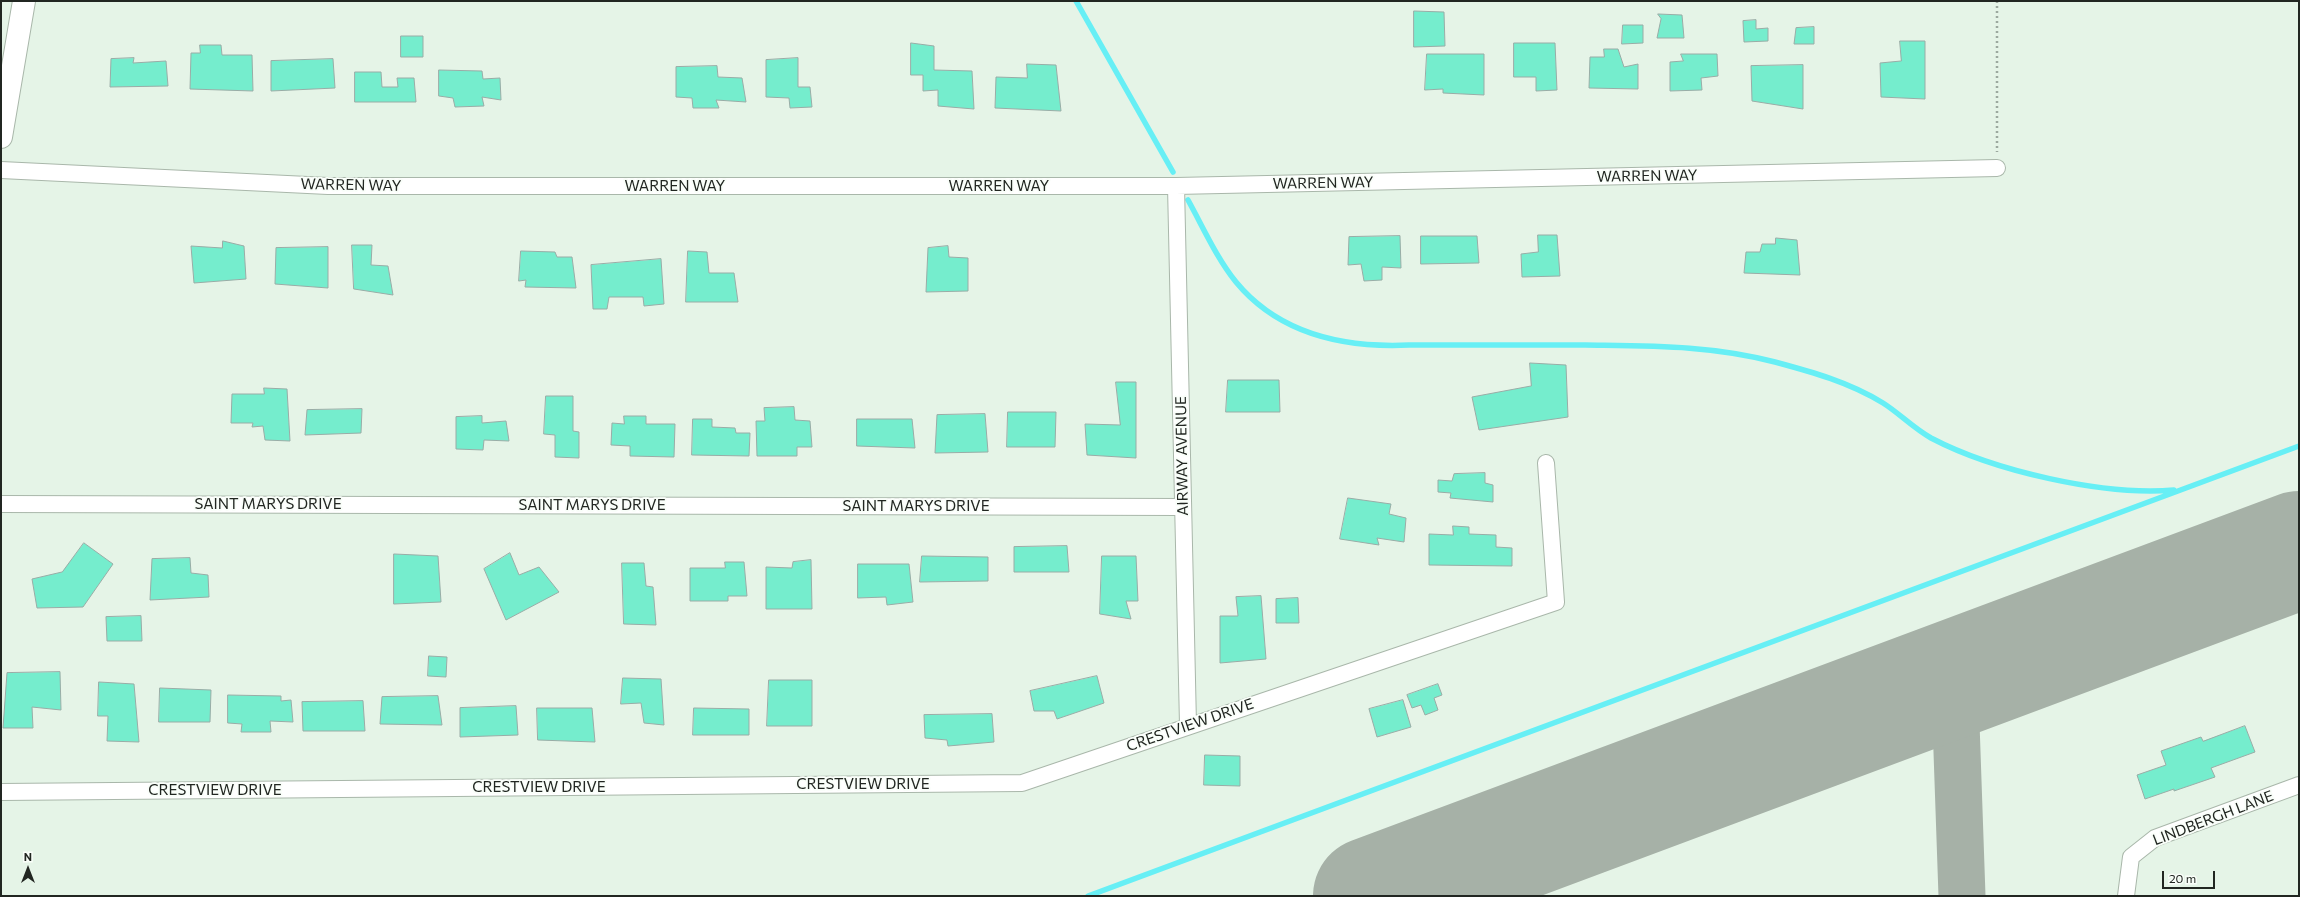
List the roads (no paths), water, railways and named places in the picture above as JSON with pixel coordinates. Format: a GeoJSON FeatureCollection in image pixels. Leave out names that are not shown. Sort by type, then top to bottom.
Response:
{"type":"FeatureCollection","features":[{"type":"Feature","properties":{"kind":"main road"},"geometry":{"type":"LineString","coordinates":[[1,137],[24,1]]}},
{"type":"Feature","properties":{"kind":"street","name":"WARREN WAY"},"geometry":{"type":"LineString","coordinates":[[1,170],[328,186],[1176,186],[1998,168]]}},
{"type":"Feature","properties":{"kind":"street","name":"AIRWAY AVENUE"},"geometry":{"type":"LineString","coordinates":[[1176,186],[1188,725]]}},
{"type":"Feature","properties":{"kind":"street","name":"CRESTVIEW DRIVE"},"geometry":{"type":"LineString","coordinates":[[1,792],[1022,783],[1188,725],[1556,602],[1546,463]]}},
{"type":"Feature","properties":{"kind":"street","name":"SAINT MARYS DRIVE"},"geometry":{"type":"LineString","coordinates":[[1,504],[1183,507]]}},
{"type":"Feature","properties":{"kind":"street","name":"LINDBERGH LANE"},"geometry":{"type":"LineString","coordinates":[[2126,896],[2131,857],[2155,838],[2299,786]]}},
{"type":"Feature","properties":{"kind":"waterway"},"geometry":{"type":"LineString","coordinates":[[1076,1],[1173,172]]}},
{"type":"Feature","properties":{"kind":"waterway"},"geometry":{"type":"LineString","coordinates":[[1188,200],[1216,252],[1236,282],[1253,300],[1272,314],[1292,326],[1314,334],[1361,344],[1657,346],[1704,349],[1751,356],[1844,383],[1883,403],[1931,438],[1957,450],[2017,471],[2050,479],[2115,489],[2146,491],[2174,490]]}},
{"type":"Feature","properties":{"kind":"waterway"},"geometry":{"type":"LineString","coordinates":[[1088,896],[2299,446]]}}]}
